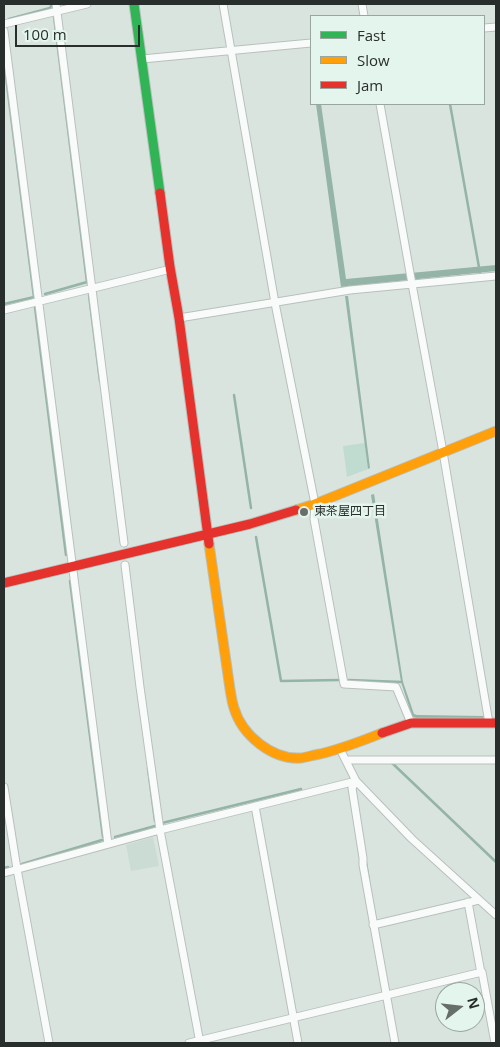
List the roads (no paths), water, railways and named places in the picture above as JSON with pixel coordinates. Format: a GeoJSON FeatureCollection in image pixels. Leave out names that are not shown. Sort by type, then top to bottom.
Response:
{"type":"FeatureCollection","features":[{"type":"Feature","properties":{"kind":"street"},"geometry":{"type":"LineString","coordinates":[[4,24],[56,7],[86,4]]}},
{"type":"Feature","properties":{"kind":"street"},"geometry":{"type":"LineString","coordinates":[[134,4],[170,269],[179,318],[234,708],[241,723],[261,746],[272,752],[300,758],[340,748],[411,723],[493,723],[380,105]]}},
{"type":"Feature","properties":{"kind":"street"},"geometry":{"type":"LineString","coordinates":[[223,4],[275,302],[315,504],[314,518],[344,684],[396,687],[411,723]]}},
{"type":"Feature","properties":{"kind":"street"},"geometry":{"type":"LineString","coordinates":[[56,7],[124,543]]}},
{"type":"Feature","properties":{"kind":"street"},"geometry":{"type":"LineString","coordinates":[[4,31],[108,844]]}},
{"type":"Feature","properties":{"kind":"street"},"geometry":{"type":"LineString","coordinates":[[142,59],[308,43]]}},
{"type":"Feature","properties":{"kind":"street"},"geometry":{"type":"LineString","coordinates":[[4,310],[170,269]]}},
{"type":"Feature","properties":{"kind":"street"},"geometry":{"type":"LineString","coordinates":[[179,318],[350,290],[411,282],[496,276]]}},
{"type":"Feature","properties":{"kind":"street"},"geometry":{"type":"LineString","coordinates":[[4,583],[250,524],[315,504],[496,431]]}},
{"type":"Feature","properties":{"kind":"street"},"geometry":{"type":"LineString","coordinates":[[125,565],[160,830],[200,1042]]}},
{"type":"Feature","properties":{"kind":"street"},"geometry":{"type":"LineString","coordinates":[[340,748],[356,781],[412,839],[496,915]]}},
{"type":"Feature","properties":{"kind":"street"},"geometry":{"type":"LineString","coordinates":[[346,760],[496,760]]}},
{"type":"Feature","properties":{"kind":"street"},"geometry":{"type":"LineString","coordinates":[[4,873],[160,830],[356,781]]}},
{"type":"Feature","properties":{"kind":"street"},"geometry":{"type":"LineString","coordinates":[[356,781],[352,788],[363,865],[395,1043]]}},
{"type":"Feature","properties":{"kind":"street"},"geometry":{"type":"LineString","coordinates":[[4,787],[49,1043]]}},
{"type":"Feature","properties":{"kind":"street"},"geometry":{"type":"LineString","coordinates":[[255,806],[298,1043]]}},
{"type":"Feature","properties":{"kind":"street"},"geometry":{"type":"LineString","coordinates":[[373,925],[479,900]]}},
{"type":"Feature","properties":{"kind":"street"},"geometry":{"type":"LineString","coordinates":[[468,902],[495,1039]]}},
{"type":"Feature","properties":{"kind":"street"},"geometry":{"type":"LineString","coordinates":[[189,1043],[200,1042],[481,972]]}},
{"type":"Feature","properties":{"kind":"waterway"},"geometry":{"type":"LineString","coordinates":[[9,19],[50,8],[52,4]]}},
{"type":"Feature","properties":{"kind":"waterway"},"geometry":{"type":"LineString","coordinates":[[45,294],[87,282],[54,16]]}},
{"type":"Feature","properties":{"kind":"waterway"},"geometry":{"type":"LineString","coordinates":[[4,61],[34,297],[4,304]]}},
{"type":"Feature","properties":{"kind":"waterway"},"geometry":{"type":"LineString","coordinates":[[450,105],[480,273]]}},
{"type":"Feature","properties":{"kind":"waterway"},"geometry":{"type":"LineString","coordinates":[[89,295],[100,381]]}},
{"type":"Feature","properties":{"kind":"waterway"},"geometry":{"type":"LineString","coordinates":[[35,307],[66,555]]}},
{"type":"Feature","properties":{"kind":"waterway"},"geometry":{"type":"LineString","coordinates":[[234,395],[251,508]]}},
{"type":"Feature","properties":{"kind":"waterway"},"geometry":{"type":"LineString","coordinates":[[256,537],[281,681],[340,680]]}},
{"type":"Feature","properties":{"kind":"waterway"},"geometry":{"type":"LineString","coordinates":[[70,581],[103,837]]}},
{"type":"Feature","properties":{"kind":"waterway"},"geometry":{"type":"LineString","coordinates":[[349,680],[402,682]]}},
{"type":"Feature","properties":{"kind":"waterway"},"geometry":{"type":"LineString","coordinates":[[391,762],[496,862]]}},
{"type":"Feature","properties":{"kind":"waterway"},"geometry":{"type":"LineString","coordinates":[[148,768],[155,821]]}},
{"type":"Feature","properties":{"kind":"waterway"},"geometry":{"type":"LineString","coordinates":[[162,823],[301,789]]}},
{"type":"Feature","properties":{"kind":"waterway"},"geometry":{"type":"LineString","coordinates":[[115,837],[155,826]]}},
{"type":"Feature","properties":{"kind":"waterway"},"geometry":{"type":"LineString","coordinates":[[22,864],[102,840]]}},
{"type":"Feature","properties":{"kind":"waterway"},"geometry":{"type":"LineString","coordinates":[[366,863],[369,881]]}},
{"type":"Feature","properties":{"kind":"waterway"},"geometry":{"type":"LineString","coordinates":[[4,868],[8,867]]}},
{"type":"Feature","properties":{"kind":"place","name":"東茶屋四丁目"},"geometry":{"type":"Point","coordinates":[304,512]}}]}
